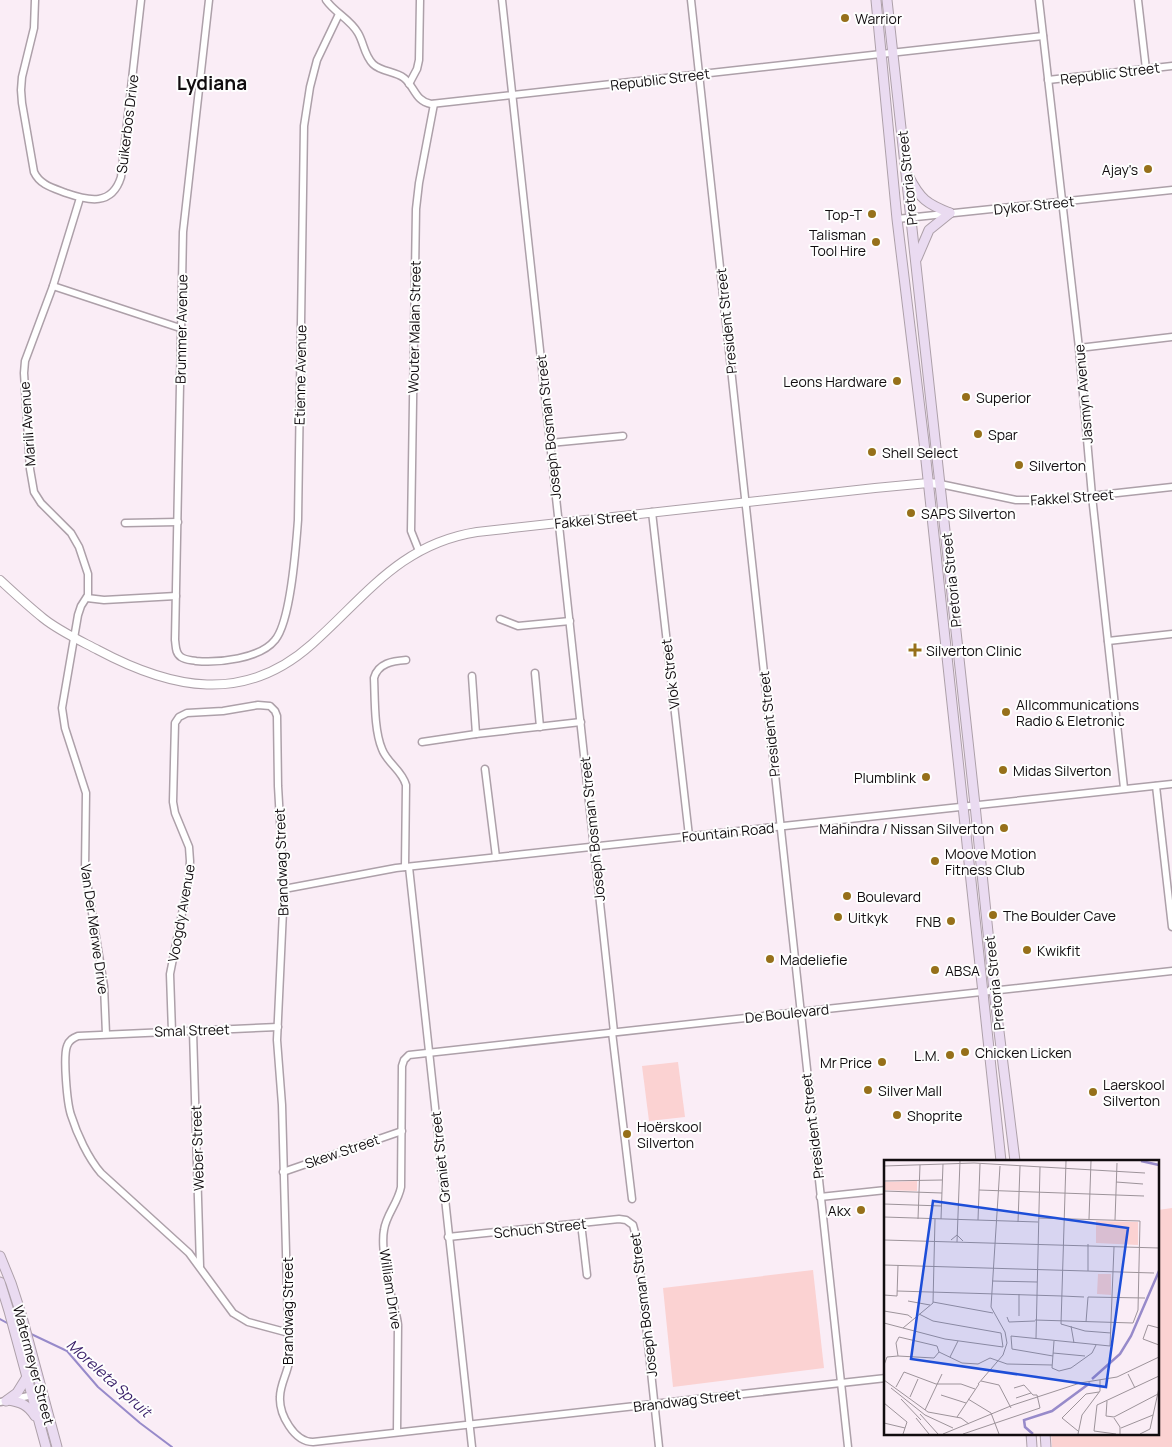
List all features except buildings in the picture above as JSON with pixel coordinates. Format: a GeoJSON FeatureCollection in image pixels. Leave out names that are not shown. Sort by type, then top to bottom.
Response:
{"type":"FeatureCollection","features":[{"type":"Feature","properties":{"kind":"main road","name":"Pretoria Street"},"geometry":{"type":"LineString","coordinates":[[876,0],[897,219],[908,300],[964,806],[1001,1160]]}},
{"type":"Feature","properties":{"kind":"main road","name":"Pretoria Street"},"geometry":{"type":"LineString","coordinates":[[887,0],[1014,1160]]}},
{"type":"Feature","properties":{"kind":"main road"},"geometry":{"type":"LineString","coordinates":[[906,172],[918,195],[923,200],[950,213],[929,230],[916,262]]}},
{"type":"Feature","properties":{"kind":"main road","name":"Watermeyer Street"},"geometry":{"type":"LineString","coordinates":[[0,1256],[12,1283],[57,1447]]}},
{"type":"Feature","properties":{"kind":"main road","name":"Watermeyer Street"},"geometry":{"type":"LineString","coordinates":[[0,1282],[10,1311],[46,1447]]}},
{"type":"Feature","properties":{"kind":"main road"},"geometry":{"type":"LineString","coordinates":[[4,1401],[17,1393],[27,1377]]}},
{"type":"Feature","properties":{"kind":"main road"},"geometry":{"type":"LineString","coordinates":[[4,1401],[22,1403],[28,1406],[40,1425]]}},
{"type":"Feature","properties":{"kind":"main road"},"geometry":{"type":"LineString","coordinates":[[1031,1434],[1032,1447]]}},
{"type":"Feature","properties":{"kind":"main road"},"geometry":{"type":"LineString","coordinates":[[1045,1434],[1046,1447]]}},
{"type":"Feature","properties":{"kind":"street","name":"Suikerbos Drive"},"geometry":{"type":"LineString","coordinates":[[35,0],[34,28],[22,77],[21,90],[33,169],[37,178],[46,185],[80,198],[95,200],[105,197],[116,188],[121,177],[141,0]]}},
{"type":"Feature","properties":{"kind":"street","name":"Brummer Avenue"},"geometry":{"type":"LineString","coordinates":[[181,658],[176,646],[176,596],[180,328],[184,223],[209,0]]}},
{"type":"Feature","properties":{"kind":"street"},"geometry":{"type":"LineString","coordinates":[[326,0],[358,33],[366,55],[372,64],[384,71],[401,76],[410,84],[422,101],[434,104]]}},
{"type":"Feature","properties":{"kind":"street"},"geometry":{"type":"LineString","coordinates":[[410,84],[419,60],[420,0]]}},
{"type":"Feature","properties":{"kind":"street","name":"Joseph Bosman Street"},"geometry":{"type":"LineString","coordinates":[[502,0],[632,1199]]}},
{"type":"Feature","properties":{"kind":"street","name":"President Street"},"geometry":{"type":"LineString","coordinates":[[691,0],[799,1012],[848,1447]]}},
{"type":"Feature","properties":{"kind":"street","name":"Jasmyn Avenue"},"geometry":{"type":"LineString","coordinates":[[1039,0],[1124,788]]}},
{"type":"Feature","properties":{"kind":"street"},"geometry":{"type":"LineString","coordinates":[[1138,0],[1146,69]]}},
{"type":"Feature","properties":{"kind":"street","name":"Etienne Avenue"},"geometry":{"type":"LineString","coordinates":[[181,658],[213,662],[233,660],[266,648],[276,640],[282,627],[293,572],[298,520],[304,126],[316,60],[339,14]]}},
{"type":"Feature","properties":{"kind":"street","name":"Republic Street"},"geometry":{"type":"LineString","coordinates":[[434,104],[1043,36]]}},
{"type":"Feature","properties":{"kind":"street","name":"Republic Street"},"geometry":{"type":"LineString","coordinates":[[1048,80],[1172,66]]}},
{"type":"Feature","properties":{"kind":"street","name":"Wouter Malan Street"},"geometry":{"type":"LineString","coordinates":[[419,551],[411,531],[416,210],[419,183],[434,104]]}},
{"type":"Feature","properties":{"kind":"street","name":"Dykor Street"},"geometry":{"type":"LineString","coordinates":[[897,219],[1172,190]]}},
{"type":"Feature","properties":{"kind":"street","name":"Marili Avenue"},"geometry":{"type":"LineString","coordinates":[[74,638],[80,609],[88,598],[88,574],[79,547],[71,533],[37,498],[32,487],[24,364],[52,286],[80,198]]}},
{"type":"Feature","properties":{"kind":"street"},"geometry":{"type":"LineString","coordinates":[[52,286],[180,328]]}},
{"type":"Feature","properties":{"kind":"street"},"geometry":{"type":"LineString","coordinates":[[1078,348],[1172,337]]}},
{"type":"Feature","properties":{"kind":"street"},"geometry":{"type":"LineString","coordinates":[[550,443],[623,436]]}},
{"type":"Feature","properties":{"kind":"street","name":"Fakkel Street"},"geometry":{"type":"LineString","coordinates":[[0,580],[45,619],[74,638],[126,665],[167,679],[202,684],[223,684],[246,680],[277,668],[301,653],[394,568],[419,551],[441,540],[460,534],[928,483],[1016,500],[1054,500],[1172,487]]}},
{"type":"Feature","properties":{"kind":"street","name":"Vlok Street"},"geometry":{"type":"LineString","coordinates":[[652,512],[689,836]]}},
{"type":"Feature","properties":{"kind":"street"},"geometry":{"type":"LineString","coordinates":[[125,523],[178,522]]}},
{"type":"Feature","properties":{"kind":"street"},"geometry":{"type":"LineString","coordinates":[[88,598],[104,600],[176,596]]}},
{"type":"Feature","properties":{"kind":"street"},"geometry":{"type":"LineString","coordinates":[[500,618],[518,626],[570,621]]}},
{"type":"Feature","properties":{"kind":"street"},"geometry":{"type":"LineString","coordinates":[[1108,641],[1172,634]]}},
{"type":"Feature","properties":{"kind":"street","name":"Van Der Merwe Drive"},"geometry":{"type":"LineString","coordinates":[[74,638],[62,708],[65,728],[86,793],[85,870],[104,986],[106,1034]]}},
{"type":"Feature","properties":{"kind":"street","name":"Graniet Street"},"geometry":{"type":"LineString","coordinates":[[406,660],[392,661],[382,666],[375,673],[378,732],[382,749],[404,778],[406,785],[407,867],[472,1447]]}},
{"type":"Feature","properties":{"kind":"street"},"geometry":{"type":"LineString","coordinates":[[534,673],[540,726]]}},
{"type":"Feature","properties":{"kind":"street"},"geometry":{"type":"LineString","coordinates":[[472,676],[476,734]]}},
{"type":"Feature","properties":{"kind":"street","name":"Voogdy Avenue"},"geometry":{"type":"LineString","coordinates":[[172,1032],[170,974],[190,864],[189,846],[175,813],[173,802],[175,723],[179,717],[187,713],[223,711],[263,704],[273,708]]}},
{"type":"Feature","properties":{"kind":"street","name":"Brandwag Street"},"geometry":{"type":"LineString","coordinates":[[273,708],[278,722],[278,786],[284,889],[277,1040],[282,1105],[289,1333],[289,1362],[280,1399],[283,1412],[289,1424],[299,1436],[310,1442],[884,1378]]}},
{"type":"Feature","properties":{"kind":"street"},"geometry":{"type":"LineString","coordinates":[[422,742],[581,722]]}},
{"type":"Feature","properties":{"kind":"street"},"geometry":{"type":"LineString","coordinates":[[485,769],[496,857]]}},
{"type":"Feature","properties":{"kind":"street","name":"Fountain Road"},"geometry":{"type":"LineString","coordinates":[[284,889],[407,867],[1172,784]]}},
{"type":"Feature","properties":{"kind":"street"},"geometry":{"type":"LineString","coordinates":[[1156,786],[1172,927]]}},
{"type":"Feature","properties":{"kind":"street","name":"De Boulevard"},"geometry":{"type":"LineString","coordinates":[[404,1060],[411,1055],[429,1052],[1172,971]]}},
{"type":"Feature","properties":{"kind":"street","name":"Smal Street"},"geometry":{"type":"LineString","coordinates":[[106,1034],[278,1026]]}},
{"type":"Feature","properties":{"kind":"street","name":"Weber Street"},"geometry":{"type":"LineString","coordinates":[[192,1031],[200,1266]]}},
{"type":"Feature","properties":{"kind":"street"},"geometry":{"type":"LineString","coordinates":[[106,1034],[78,1036],[67,1045],[66,1052],[67,1091],[72,1120],[94,1163],[101,1173],[182,1246],[200,1266],[229,1308],[237,1316],[248,1322],[289,1333]]}},
{"type":"Feature","properties":{"kind":"street","name":"William Drive"},"geometry":{"type":"LineString","coordinates":[[397,1432],[398,1325],[396,1311],[390,1294],[383,1235],[387,1219],[399,1196],[401,1187],[402,1066],[404,1060]]}},
{"type":"Feature","properties":{"kind":"street","name":"Skew Street"},"geometry":{"type":"LineString","coordinates":[[283,1172],[402,1131]]}},
{"type":"Feature","properties":{"kind":"street"},"geometry":{"type":"LineString","coordinates":[[820,1197],[884,1190]]}},
{"type":"Feature","properties":{"kind":"street","name":"Schuch Street"},"geometry":{"type":"LineString","coordinates":[[448,1237],[619,1220],[631,1223]]}},
{"type":"Feature","properties":{"kind":"street"},"geometry":{"type":"LineString","coordinates":[[581,1223],[587,1276]]}},
{"type":"Feature","properties":{"kind":"street","name":"Joseph Bosman Street"},"geometry":{"type":"LineString","coordinates":[[631,1223],[635,1229],[637,1240],[659,1447]]}},
{"type":"Feature","properties":{"kind":"street"},"geometry":{"type":"LineString","coordinates":[[4,1401],[42,1393]]}},
{"type":"Feature","properties":{"kind":"shaded area"},"geometry":{"type":"Polygon","coordinates":[[[678,1062],[685,1117],[649,1121],[642,1066],[678,1062]]]}},
{"type":"Feature","properties":{"kind":"shaded area"},"geometry":{"type":"Polygon","coordinates":[[[1172,1208],[1172,1447],[1052,1447],[1051,1434],[1160,1434],[1160,1210],[1172,1208]]]}},
{"type":"Feature","properties":{"kind":"shaded area"},"geometry":{"type":"Polygon","coordinates":[[[813,1270],[824,1368],[673,1387],[663,1288],[813,1270]]]}},
{"type":"Feature","properties":{"kind":"waterway","name":"Moreleta Spruit"},"geometry":{"type":"LineString","coordinates":[[0,1319],[9,1324]]}},
{"type":"Feature","properties":{"kind":"waterway","name":"Moreleta Spruit"},"geometry":{"type":"LineString","coordinates":[[29,1333],[67,1351],[98,1387],[140,1423],[172,1447]]}},
{"type":"Feature","properties":{"kind":"place","name":"Warrior"},"geometry":{"type":"Point","coordinates":[845,18]}},
{"type":"Feature","properties":{"kind":"place","name":"Ajay's"},"geometry":{"type":"Point","coordinates":[1148,169]}},
{"type":"Feature","properties":{"kind":"place","name":"Top-T"},"geometry":{"type":"Point","coordinates":[872,214]}},
{"type":"Feature","properties":{"kind":"place","name":"Talisman Tool Hire"},"geometry":{"type":"Point","coordinates":[876,242]}},
{"type":"Feature","properties":{"kind":"place","name":"Leons Hardware"},"geometry":{"type":"Point","coordinates":[897,381]}},
{"type":"Feature","properties":{"kind":"place","name":"Superior"},"geometry":{"type":"Point","coordinates":[966,397]}},
{"type":"Feature","properties":{"kind":"place","name":"Spar"},"geometry":{"type":"Point","coordinates":[978,434]}},
{"type":"Feature","properties":{"kind":"place","name":"Shell Select"},"geometry":{"type":"Point","coordinates":[872,452]}},
{"type":"Feature","properties":{"kind":"place","name":"Silverton"},"geometry":{"type":"Point","coordinates":[1019,465]}},
{"type":"Feature","properties":{"kind":"place","name":"SAPS Silverton"},"geometry":{"type":"Point","coordinates":[911,513]}},
{"type":"Feature","properties":{"kind":"place","name":"Silverton Clinic"},"geometry":{"type":"Point","coordinates":[915,650]}},
{"type":"Feature","properties":{"kind":"place","name":"Allcommunications Radio & Eletronic"},"geometry":{"type":"Point","coordinates":[1006,712]}},
{"type":"Feature","properties":{"kind":"place","name":"Midas Silverton"},"geometry":{"type":"Point","coordinates":[1003,770]}},
{"type":"Feature","properties":{"kind":"place","name":"Plumblink"},"geometry":{"type":"Point","coordinates":[926,777]}},
{"type":"Feature","properties":{"kind":"place","name":"Mahindra / Nissan Silverton"},"geometry":{"type":"Point","coordinates":[1004,828]}},
{"type":"Feature","properties":{"kind":"place","name":"Moove Motion Fitness Club"},"geometry":{"type":"Point","coordinates":[935,861]}},
{"type":"Feature","properties":{"kind":"place","name":"Boulevard"},"geometry":{"type":"Point","coordinates":[847,896]}},
{"type":"Feature","properties":{"kind":"place","name":"The Boulder Cave"},"geometry":{"type":"Point","coordinates":[993,915]}},
{"type":"Feature","properties":{"kind":"place","name":"Uitkyk"},"geometry":{"type":"Point","coordinates":[838,917]}},
{"type":"Feature","properties":{"kind":"place","name":"FNB"},"geometry":{"type":"Point","coordinates":[951,921]}},
{"type":"Feature","properties":{"kind":"place","name":"Kwikfit"},"geometry":{"type":"Point","coordinates":[1027,950]}},
{"type":"Feature","properties":{"kind":"place","name":"Madeliefie"},"geometry":{"type":"Point","coordinates":[770,959]}},
{"type":"Feature","properties":{"kind":"place","name":"ABSA"},"geometry":{"type":"Point","coordinates":[935,970]}},
{"type":"Feature","properties":{"kind":"place","name":"Chicken Licken"},"geometry":{"type":"Point","coordinates":[965,1052]}},
{"type":"Feature","properties":{"kind":"place","name":"L.M."},"geometry":{"type":"Point","coordinates":[950,1055]}},
{"type":"Feature","properties":{"kind":"place","name":"Mr Price"},"geometry":{"type":"Point","coordinates":[882,1062]}},
{"type":"Feature","properties":{"kind":"place","name":"Silver Mall"},"geometry":{"type":"Point","coordinates":[868,1090]}},
{"type":"Feature","properties":{"kind":"place","name":"Laerskool Silverton"},"geometry":{"type":"Point","coordinates":[1093,1092]}},
{"type":"Feature","properties":{"kind":"place","name":"Shoprite"},"geometry":{"type":"Point","coordinates":[897,1115]}},
{"type":"Feature","properties":{"kind":"place","name":"Hoërskool Silverton"},"geometry":{"type":"Point","coordinates":[627,1134]}},
{"type":"Feature","properties":{"kind":"place","name":"Akx"},"geometry":{"type":"Point","coordinates":[861,1210]}},
{"type":"Feature","properties":{"kind":"district","name":"Lydiana"},"geometry":{"type":"Point","coordinates":[212,83]}}]}
